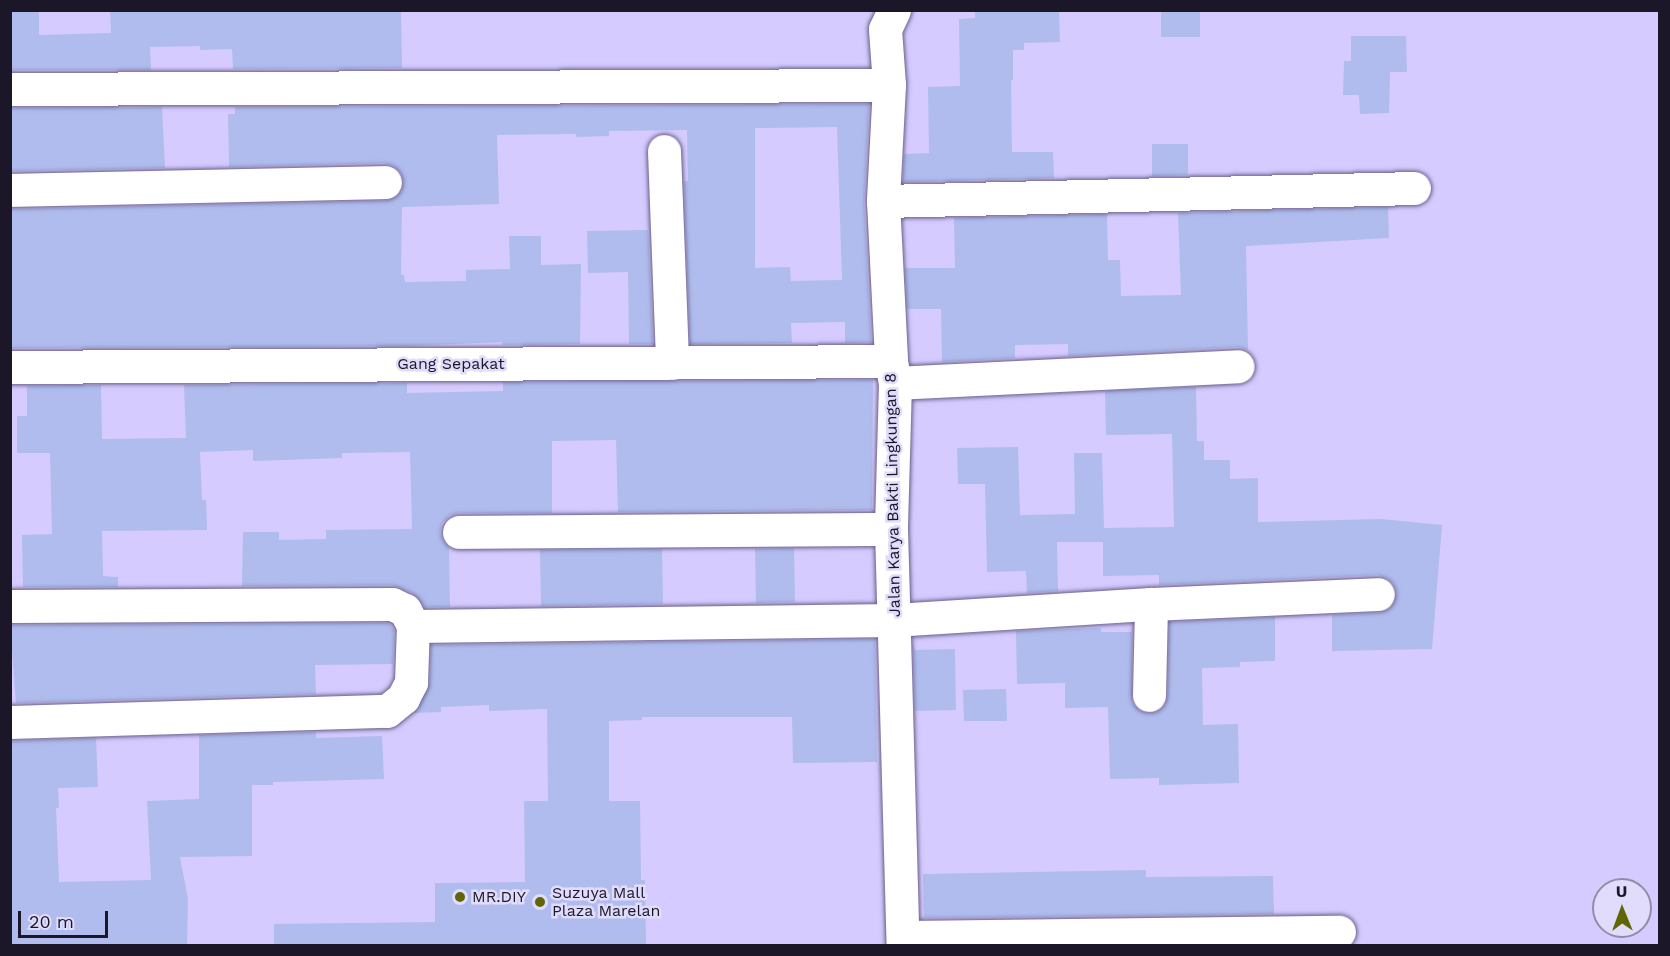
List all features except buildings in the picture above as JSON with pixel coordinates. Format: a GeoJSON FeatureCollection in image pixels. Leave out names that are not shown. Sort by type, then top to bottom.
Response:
{"type":"FeatureCollection","features":[{"type":"Feature","properties":{"kind":"street","name":"Jalan Karya Bakti Lingkungan 8"},"geometry":{"type":"LineString","coordinates":[[894,10],[885,29],[889,85],[883,201],[893,372],[891,529],[903,941]]}},
{"type":"Feature","properties":{"kind":"street"},"geometry":{"type":"LineString","coordinates":[[10,89],[889,85]]}},
{"type":"Feature","properties":{"kind":"street"},"geometry":{"type":"LineString","coordinates":[[664,151],[672,363]]}},
{"type":"Feature","properties":{"kind":"street"},"geometry":{"type":"LineString","coordinates":[[10,190],[385,182]]}},
{"type":"Feature","properties":{"kind":"street"},"geometry":{"type":"LineString","coordinates":[[883,201],[1414,188]]}},
{"type":"Feature","properties":{"kind":"street","name":"Gang Sepakat"},"geometry":{"type":"LineString","coordinates":[[10,367],[672,363],[893,372],[1238,366]]}},
{"type":"Feature","properties":{"kind":"street"},"geometry":{"type":"LineString","coordinates":[[459,532],[891,529]]}},
{"type":"Feature","properties":{"kind":"street"},"geometry":{"type":"LineString","coordinates":[[413,626],[894,620],[1151,604],[1378,594]]}},
{"type":"Feature","properties":{"kind":"street"},"geometry":{"type":"LineString","coordinates":[[10,606],[392,604],[405,610],[413,626],[411,682],[403,698],[387,711],[10,722]]}},
{"type":"Feature","properties":{"kind":"street"},"geometry":{"type":"LineString","coordinates":[[1149,695],[1151,604]]}},
{"type":"Feature","properties":{"kind":"street"},"geometry":{"type":"LineString","coordinates":[[903,941],[1339,932]]}},
{"type":"Feature","properties":{"kind":"place","name":"MR.DIY"},"geometry":{"type":"Point","coordinates":[460,897]}},
{"type":"Feature","properties":{"kind":"place","name":"Suzuya Mall Plaza Marelan"},"geometry":{"type":"Point","coordinates":[540,902]}}]}
